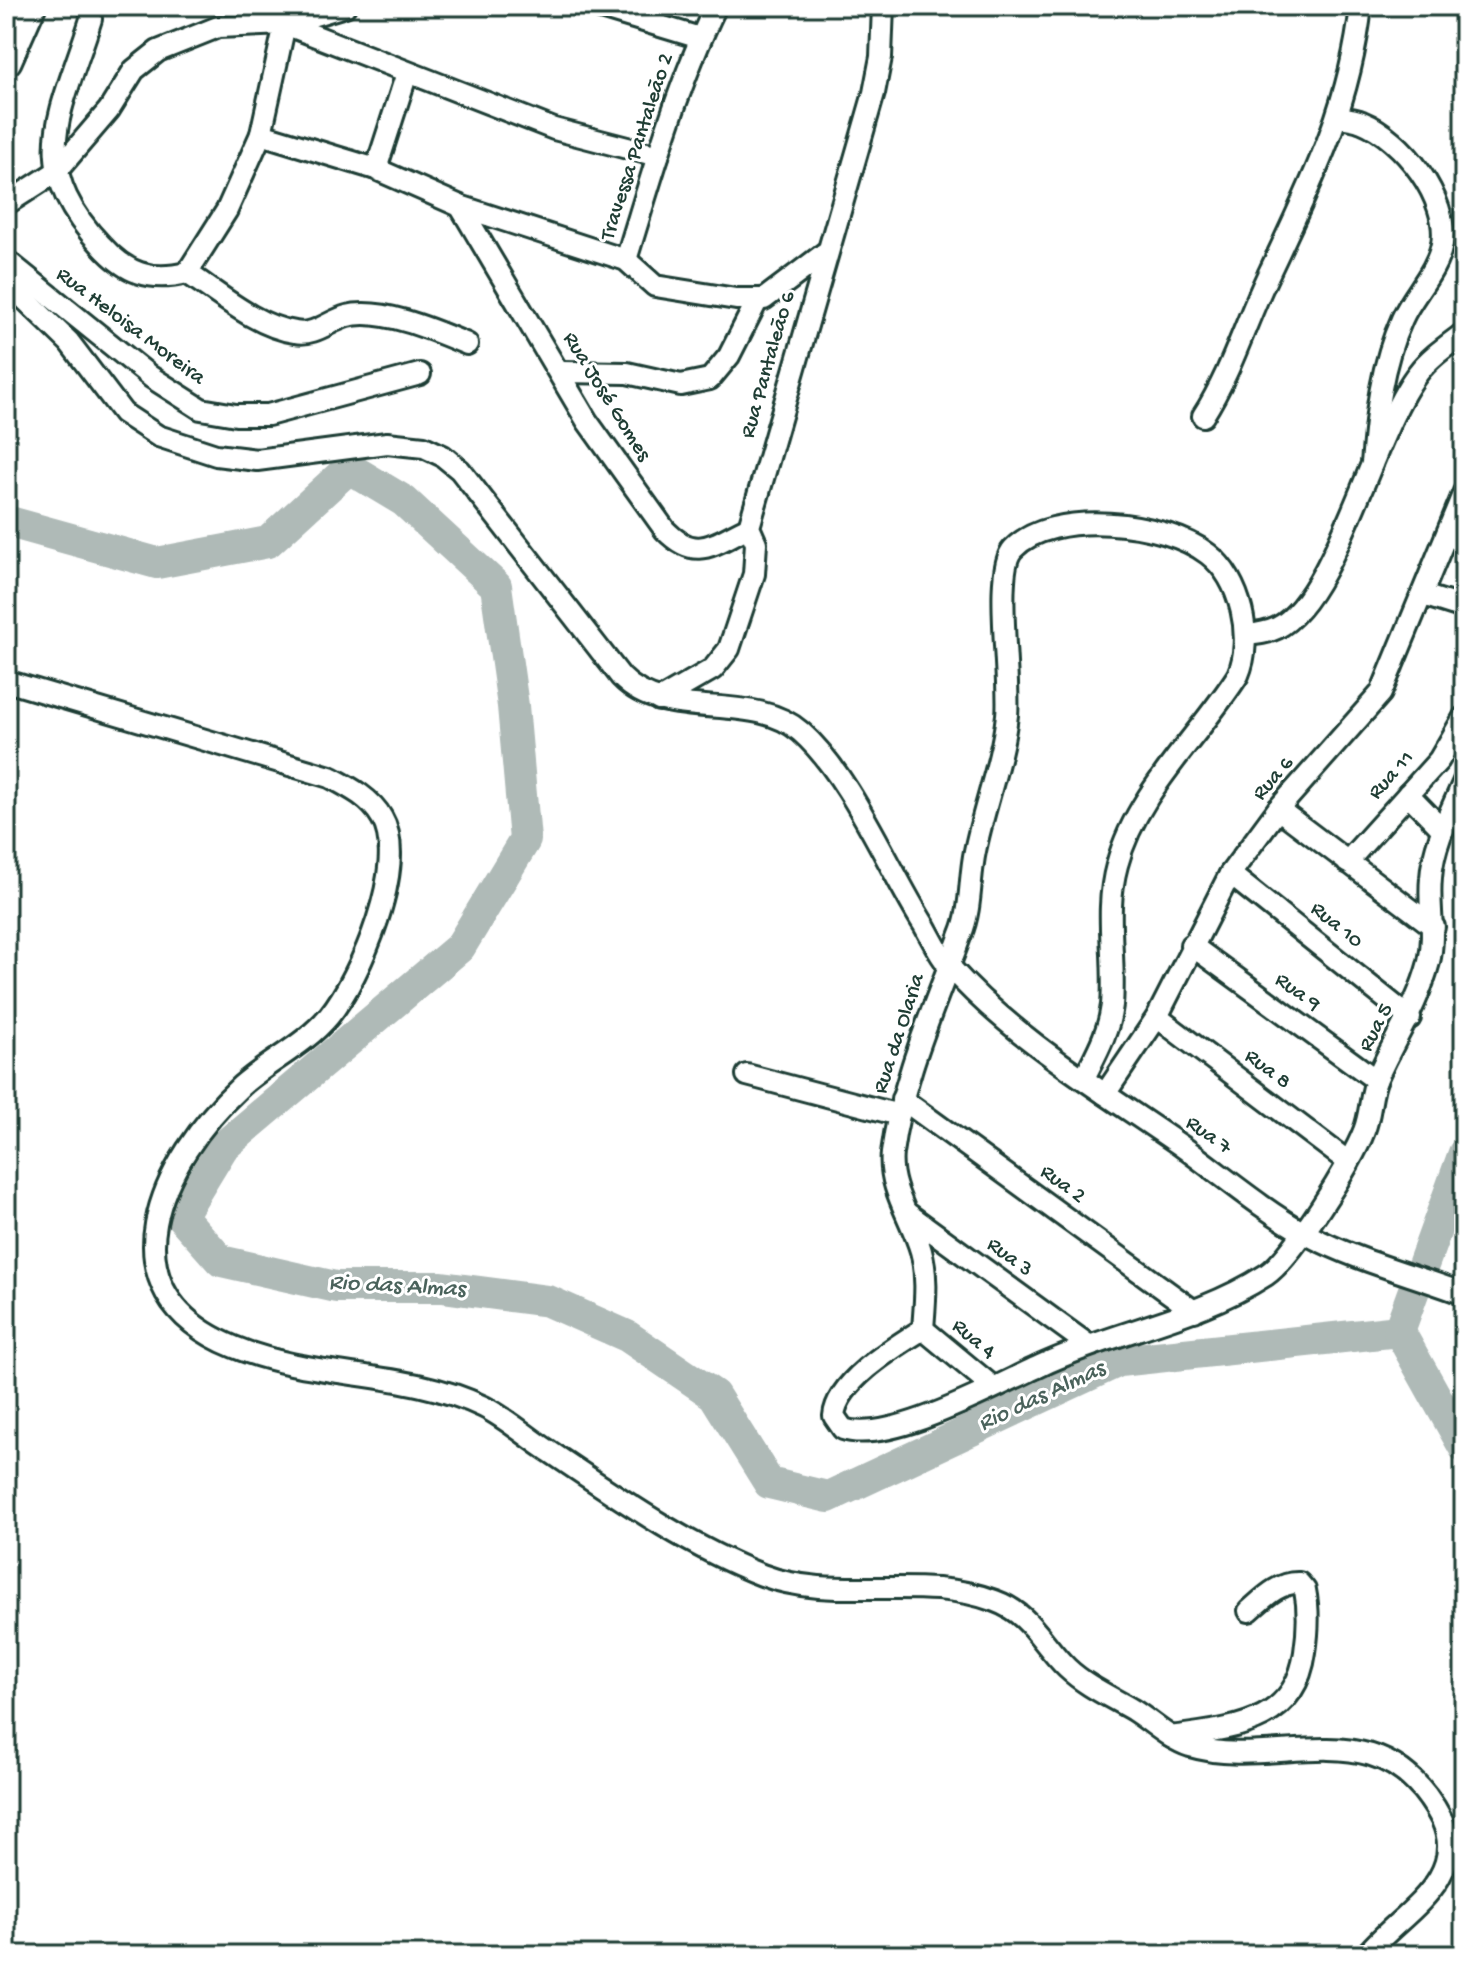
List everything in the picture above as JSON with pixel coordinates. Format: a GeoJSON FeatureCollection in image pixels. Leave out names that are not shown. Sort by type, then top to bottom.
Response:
{"type":"FeatureCollection","features":[{"type":"Feature","properties":{"kind":"highway"},"geometry":{"type":"LineString","coordinates":[[6,60],[30,6]]}},
{"type":"Feature","properties":{"kind":"street"},"geometry":{"type":"LineString","coordinates":[[90,6],[91,19],[57,128],[56,172],[75,217],[114,259],[143,277],[164,278],[187,273],[227,210],[261,134],[285,24]]}},
{"type":"Feature","properties":{"kind":"street"},"geometry":{"type":"LineString","coordinates":[[6,204],[56,172],[109,110],[134,70],[158,51],[218,27],[285,24],[345,6]]}},
{"type":"Feature","properties":{"kind":"street"},"geometry":{"type":"LineString","coordinates":[[594,6],[700,38]]}},
{"type":"Feature","properties":{"kind":"street","name":"Travessa Pantaleão 2"},"geometry":{"type":"LineString","coordinates":[[626,260],[658,156],[700,38],[716,6]]}},
{"type":"Feature","properties":{"kind":"street","name":"Rua Pantaleão 6"},"geometry":{"type":"LineString","coordinates":[[659,700],[713,669],[729,649],[756,565],[756,543],[749,527],[825,253],[874,93],[881,57],[883,6]]}},
{"type":"Feature","properties":{"kind":"street"},"geometry":{"type":"LineString","coordinates":[[1203,416],[1230,367],[1269,272],[1302,209],[1338,117],[1353,63],[1361,6]]}},
{"type":"Feature","properties":{"kind":"street"},"geometry":{"type":"LineString","coordinates":[[285,24],[554,129],[658,156]]}},
{"type":"Feature","properties":{"kind":"street"},"geometry":{"type":"LineString","coordinates":[[376,169],[407,73]]}},
{"type":"Feature","properties":{"kind":"street"},"geometry":{"type":"LineString","coordinates":[[1338,117],[1361,121],[1391,139],[1435,198],[1443,231],[1437,258],[1410,303],[1392,344],[1379,396],[1372,464]]}},
{"type":"Feature","properties":{"kind":"street"},"geometry":{"type":"LineString","coordinates":[[261,134],[376,169],[460,206],[626,260],[655,286],[757,301],[771,296],[825,253]]}},
{"type":"Feature","properties":{"kind":"street","name":"Rua José Gomes"},"geometry":{"type":"LineString","coordinates":[[460,206],[587,421],[674,540],[693,549],[706,548],[749,527]]}},
{"type":"Feature","properties":{"kind":"street","name":"Rua Heloisa Moreira"},"geometry":{"type":"LineString","coordinates":[[6,260],[151,377],[201,409],[236,415],[268,415],[420,374]]}},
{"type":"Feature","properties":{"kind":"street"},"geometry":{"type":"LineString","coordinates":[[187,273],[236,306],[287,331],[314,331],[349,315],[388,317],[425,327],[467,344]]}},
{"type":"Feature","properties":{"kind":"street"},"geometry":{"type":"LineString","coordinates":[[6,281],[69,342],[123,413],[176,443],[216,455],[257,460],[387,443],[406,443],[443,456],[481,496],[621,677],[636,692],[659,700]]}},
{"type":"Feature","properties":{"kind":"street"},"geometry":{"type":"LineString","coordinates":[[560,372],[627,373],[681,385],[710,379],[729,356],[757,301]]}},
{"type":"Feature","properties":{"kind":"street"},"geometry":{"type":"LineString","coordinates":[[1084,1078],[1107,1032],[1112,1006],[1110,898],[1122,848],[1144,806],[1238,675],[1247,650],[1247,635],[1278,627],[1301,606],[1321,577],[1417,373],[1464,333]]}},
{"type":"Feature","properties":{"kind":"street","name":"Rua 6"},"geometry":{"type":"LineString","coordinates":[[1105,1094],[1157,1017],[1191,945],[1230,874],[1278,809],[1381,693],[1464,492]]}},
{"type":"Feature","properties":{"kind":"street","name":"Rua da Olaria"},"geometry":{"type":"LineString","coordinates":[[923,1329],[927,1277],[920,1248],[903,1211],[891,1157],[901,1107],[970,905],[974,854],[1007,716],[1008,653],[1001,584],[1011,550],[1030,536],[1090,522],[1135,528],[1180,540],[1211,556],[1231,588],[1247,635]]}},
{"type":"Feature","properties":{"kind":"street"},"geometry":{"type":"LineString","coordinates":[[1423,595],[1464,608]]}},
{"type":"Feature","properties":{"kind":"street"},"geometry":{"type":"LineString","coordinates":[[6,681],[330,777],[359,792],[382,818],[390,845],[388,880],[364,952],[340,1002],[324,1022],[241,1086],[222,1107],[181,1165],[159,1210],[151,1246],[155,1270],[167,1293],[199,1326],[232,1347],[278,1360],[380,1376],[482,1406],[673,1529],[762,1575],[803,1585],[950,1591],[995,1601],[1025,1616],[1068,1668],[1086,1683],[1171,1737],[1194,1747],[1218,1750],[1348,1749],[1393,1767],[1418,1788],[1443,1822],[1448,1838],[1443,1873],[1427,1898],[1366,1955]]}},
{"type":"Feature","properties":{"kind":"street","name":"Rua 7"},"geometry":{"type":"LineString","coordinates":[[659,700],[732,708],[778,720],[800,731],[816,747],[850,798],[948,965],[1006,1019],[1105,1094],[1305,1233],[1369,1262],[1464,1294]]}},
{"type":"Feature","properties":{"kind":"street","name":"Rua 11"},"geometry":{"type":"LineString","coordinates":[[1347,862],[1439,760],[1464,717]]}},
{"type":"Feature","properties":{"kind":"street","name":"Rua 5"},"geometry":{"type":"LineString","coordinates":[[1194,1311],[1270,1273],[1305,1233],[1366,1128],[1376,1080],[1410,1018],[1423,984],[1434,927],[1431,877],[1443,830],[1464,781]]}},
{"type":"Feature","properties":{"kind":"street"},"geometry":{"type":"LineString","coordinates":[[1408,794],[1443,830]]}},
{"type":"Feature","properties":{"kind":"street"},"geometry":{"type":"LineString","coordinates":[[1278,809],[1434,927]]}},
{"type":"Feature","properties":{"kind":"street","name":"Rua 10"},"geometry":{"type":"LineString","coordinates":[[1230,874],[1410,1018]]}},
{"type":"Feature","properties":{"kind":"street","name":"Rua 9"},"geometry":{"type":"LineString","coordinates":[[1191,945],[1376,1080]]}},
{"type":"Feature","properties":{"kind":"street","name":"Rua 8"},"geometry":{"type":"LineString","coordinates":[[1157,1017],[1347,1161]]}},
{"type":"Feature","properties":{"kind":"street","name":"Rua 2"},"geometry":{"type":"LineString","coordinates":[[747,1075],[901,1107],[1194,1311]]}},
{"type":"Feature","properties":{"kind":"street","name":"Rua 3"},"geometry":{"type":"LineString","coordinates":[[903,1211],[1087,1344]]}},
{"type":"Feature","properties":{"kind":"street"},"geometry":{"type":"LineString","coordinates":[[923,1329],[867,1367],[837,1404],[836,1422],[843,1429],[870,1432],[952,1408],[1087,1344],[1194,1311]]}},
{"type":"Feature","properties":{"kind":"street","name":"Rua 4"},"geometry":{"type":"LineString","coordinates":[[923,1329],[993,1387]]}},
{"type":"Feature","properties":{"kind":"street"},"geometry":{"type":"LineString","coordinates":[[1171,1737],[1260,1719],[1286,1701],[1294,1690],[1303,1669],[1305,1590],[1299,1583],[1288,1583],[1268,1594],[1249,1611]]}},
{"type":"Feature","properties":{"kind":"waterway","name":"Rio das Almas"},"geometry":{"type":"LineString","coordinates":[[6,521],[157,563],[268,542],[349,468],[404,501],[496,586],[513,706],[525,840],[460,947],[223,1147],[181,1216],[221,1261],[336,1287],[442,1287],[548,1301],[627,1336],[714,1395],[769,1483],[828,1497],[1119,1361],[1399,1331],[1464,1447]]}},
{"type":"Feature","properties":{"kind":"waterway"},"geometry":{"type":"LineString","coordinates":[[1399,1331],[1464,1153]]}}]}
